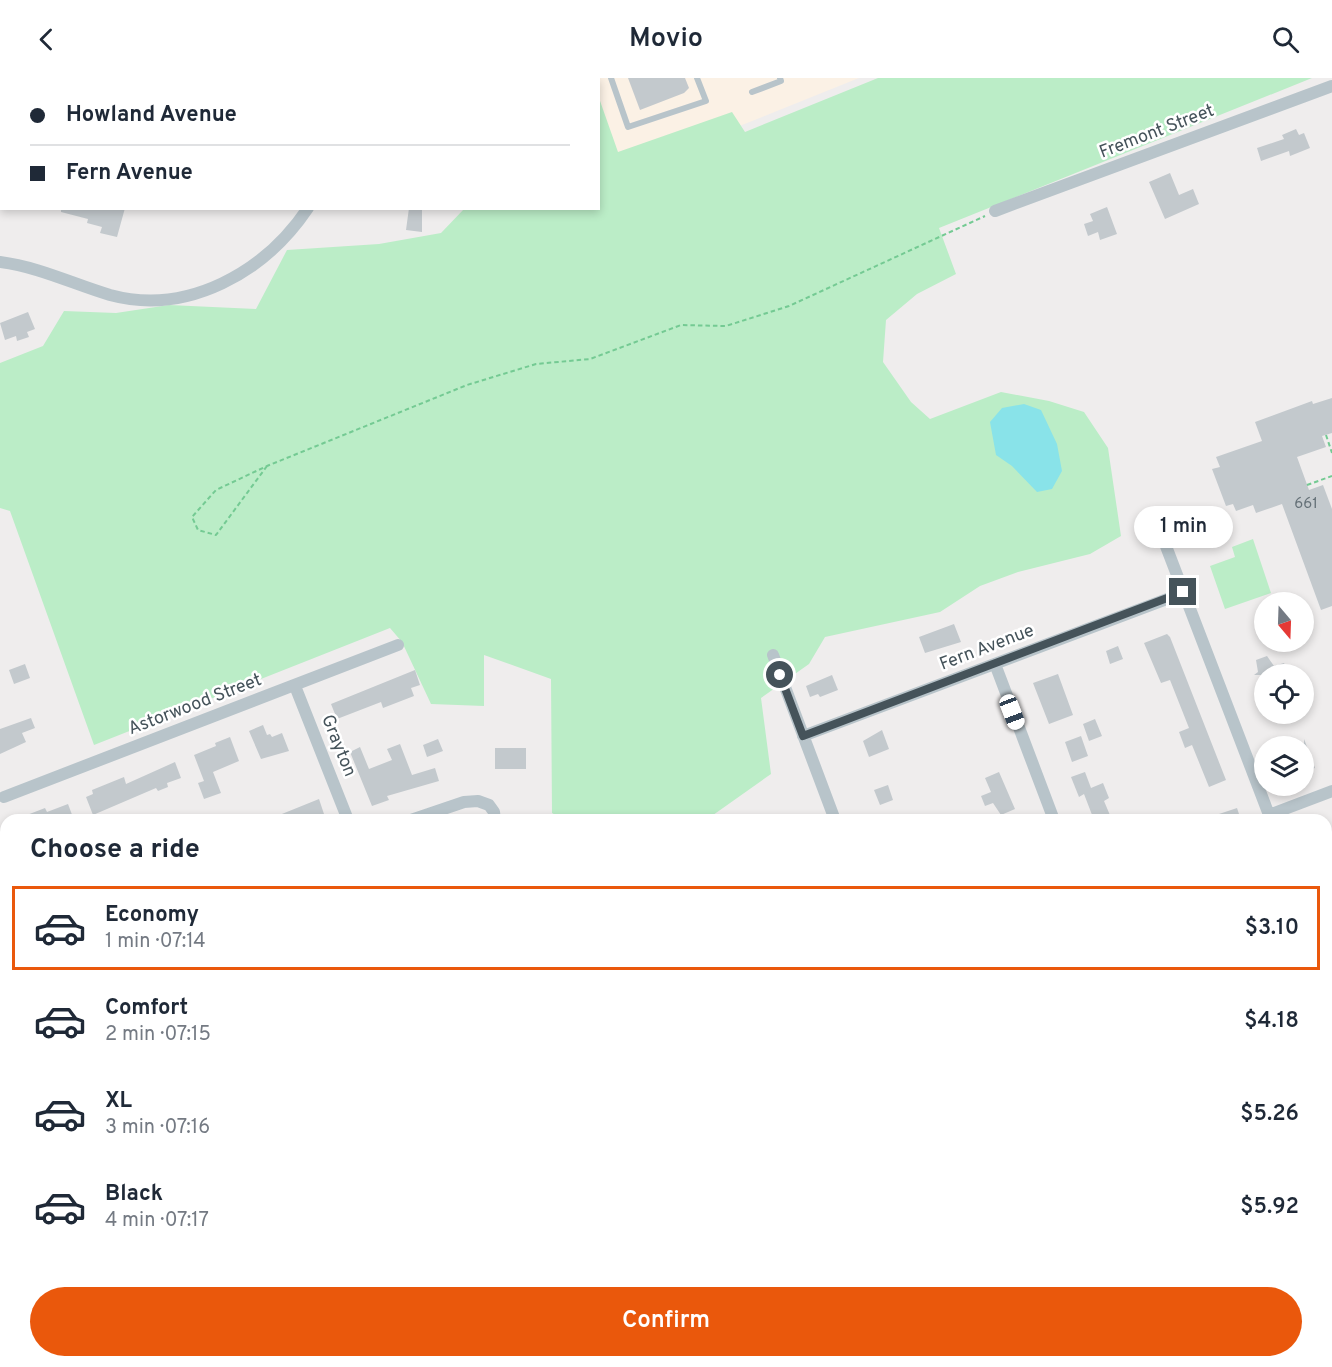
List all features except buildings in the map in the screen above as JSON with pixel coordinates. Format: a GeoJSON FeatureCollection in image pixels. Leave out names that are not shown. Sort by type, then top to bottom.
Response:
{"type":"FeatureCollection","features":[{"type":"Feature","properties":{"kind":"street","name":"Fremont Street"},"geometry":{"type":"LineString","coordinates":[[995,211],[1332,86]]}},
{"type":"Feature","properties":{"kind":"street"},"geometry":{"type":"LineString","coordinates":[[0,262],[39,270],[117,296],[149,300],[172,299],[203,291],[253,267],[279,246],[306,210]]}},
{"type":"Feature","properties":{"kind":"street"},"geometry":{"type":"LineString","coordinates":[[1159,528],[1268,814]]}},
{"type":"Feature","properties":{"kind":"street","name":"Fern Avenue"},"geometry":{"type":"LineString","coordinates":[[803,736],[1183,592]]}},
{"type":"Feature","properties":{"kind":"street","name":"Astorwood Street"},"geometry":{"type":"LineString","coordinates":[[4,797],[398,645]]}},
{"type":"Feature","properties":{"kind":"street"},"geometry":{"type":"LineString","coordinates":[[773,655],[833,814]]}},
{"type":"Feature","properties":{"kind":"street"},"geometry":{"type":"LineString","coordinates":[[995,664],[1052,814]]}},
{"type":"Feature","properties":{"kind":"street","name":"Grayton"},"geometry":{"type":"LineString","coordinates":[[295,686],[346,814]]}},
{"type":"Feature","properties":{"kind":"street"},"geometry":{"type":"LineString","coordinates":[[1279,814],[1332,791]]}},
{"type":"Feature","properties":{"kind":"street"},"geometry":{"type":"LineString","coordinates":[[430,814],[471,801],[482,802],[491,807],[493,814]]}},
{"type":"Feature","properties":{"kind":"lane"},"geometry":{"type":"LineString","coordinates":[[611,78],[628,127],[706,101],[698,78]]}},
{"type":"Feature","properties":{"kind":"lane"},"geometry":{"type":"LineString","coordinates":[[752,92],[781,81],[780,78]]}},
{"type":"Feature","properties":{"kind":"path"},"geometry":{"type":"LineString","coordinates":[[267,466],[216,536],[198,530],[192,517],[216,490],[267,466],[467,385],[536,364],[590,359],[681,325],[726,326],[789,306],[995,211]]}},
{"type":"Feature","properties":{"kind":"path"},"geometry":{"type":"LineString","coordinates":[[1326,435],[1332,453]]}},
{"type":"Feature","properties":{"kind":"path"},"geometry":{"type":"LineString","coordinates":[[1307,485],[1332,476]]}},
{"type":"Feature","properties":{"kind":"shaded area"},"geometry":{"type":"Polygon","coordinates":[[[600,78],[859,78],[620,174],[600,119],[600,78]]]}},
{"type":"Feature","properties":{"kind":"green space"},"geometry":{"type":"Polygon","coordinates":[[[878,78],[1312,78],[939,228],[956,274],[917,294],[886,320],[883,362],[911,402],[930,419],[1001,392],[1049,401],[1084,412],[1108,448],[1121,536],[1090,554],[1018,572],[980,586],[940,612],[825,637],[809,664],[761,698],[771,774],[714,814],[554,814],[551,679],[484,655],[484,706],[431,704],[402,642],[390,628],[94,745],[10,511],[0,508],[0,363],[43,346],[64,311],[116,313],[169,305],[256,309],[287,250],[379,244],[441,233],[463,210],[600,210],[600,101],[618,152],[732,112],[745,132],[878,78]]]}},
{"type":"Feature","properties":{"kind":"green space"},"geometry":{"type":"Polygon","coordinates":[[[1253,539],[1271,592],[1254,592],[1254,599],[1225,609],[1210,566],[1235,557],[1232,547],[1253,539]]]}},
{"type":"Feature","properties":{"kind":"water"},"geometry":{"type":"Polygon","coordinates":[[[1024,404],[1041,410],[1057,444],[1062,471],[1052,489],[1037,492],[1012,466],[996,455],[990,422],[1002,408],[1024,404]]]}},
{"type":"Feature","properties":{"kind":"route"},"geometry":{"type":"LineString","coordinates":[[780,675],[803,736],[1183,592]]}}]}
